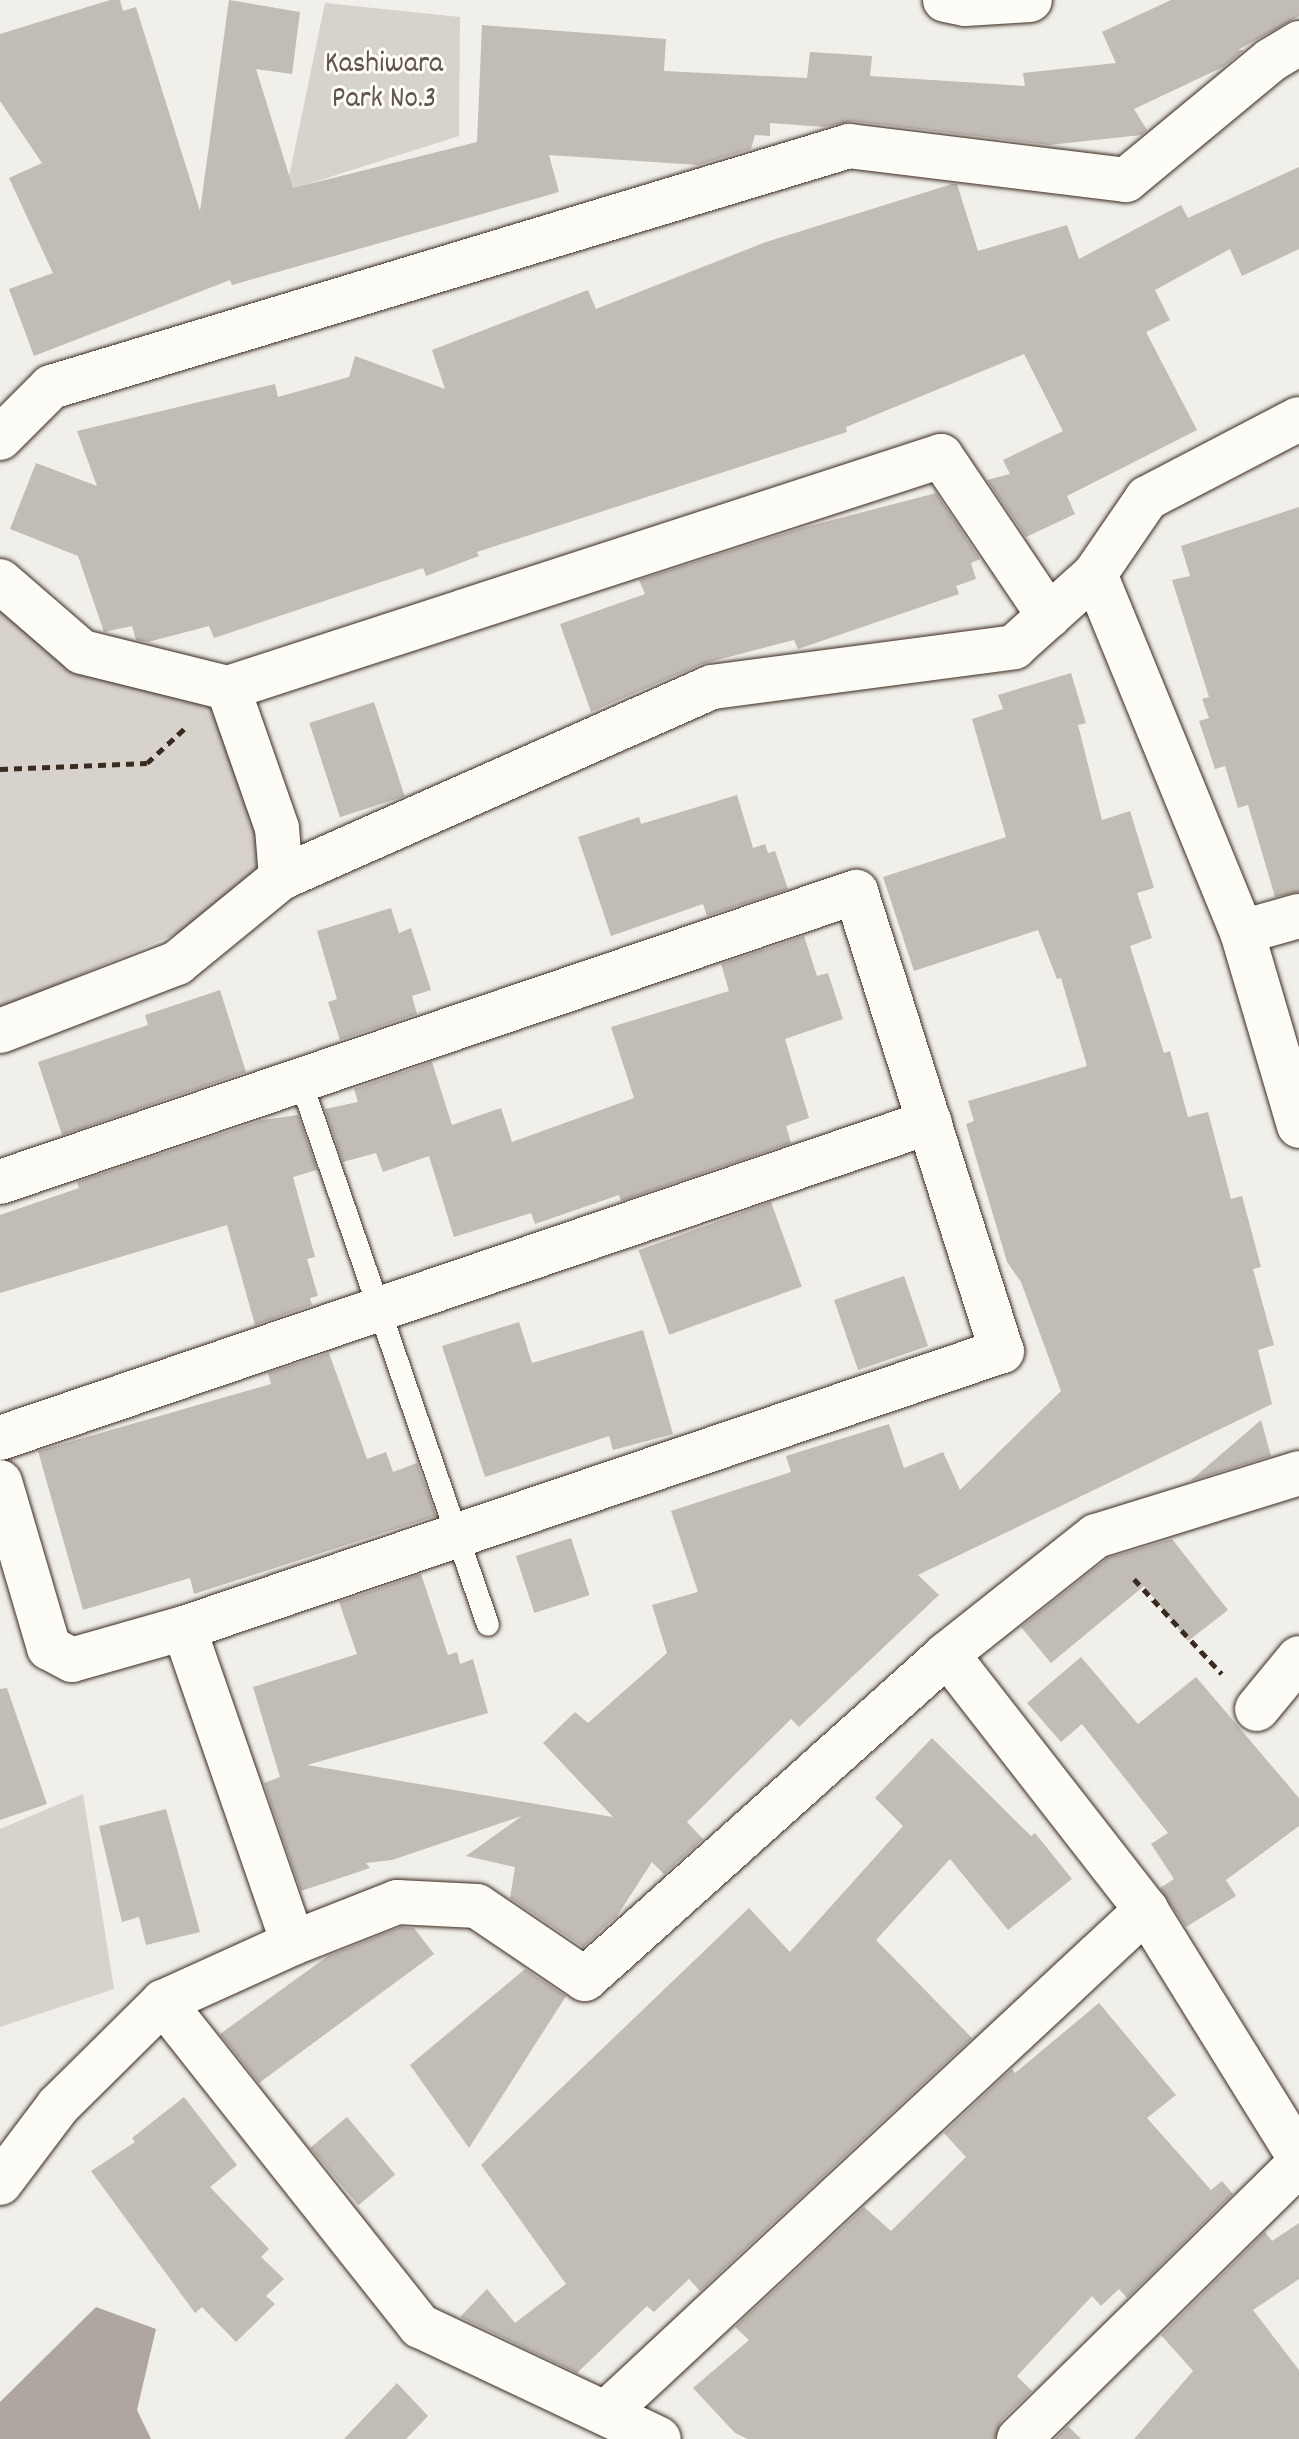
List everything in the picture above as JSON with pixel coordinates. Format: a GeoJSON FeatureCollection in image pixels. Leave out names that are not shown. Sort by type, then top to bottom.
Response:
{"type":"FeatureCollection","features":[{"type":"Feature","properties":{"kind":"street"},"geometry":{"type":"LineString","coordinates":[[945,0],[965,4],[1030,0]]}},
{"type":"Feature","properties":{"kind":"street"},"geometry":{"type":"LineString","coordinates":[[0,438],[51,387],[849,146],[1126,180],[1271,60],[1299,43]]}},
{"type":"Feature","properties":{"kind":"street"},"geometry":{"type":"LineString","coordinates":[[0,1031],[177,963],[281,878],[712,687],[1014,647],[1095,574],[1147,498],[1299,419]]}},
{"type":"Feature","properties":{"kind":"street"},"geometry":{"type":"LineString","coordinates":[[0,581],[82,652],[228,688],[941,456],[1049,616]]}},
{"type":"Feature","properties":{"kind":"street"},"geometry":{"type":"LineString","coordinates":[[1095,574],[1242,932],[1299,1126]]}},
{"type":"Feature","properties":{"kind":"street"},"geometry":{"type":"LineString","coordinates":[[228,688],[277,828],[281,878]]}},
{"type":"Feature","properties":{"kind":"street"},"geometry":{"type":"LineString","coordinates":[[0,1182],[856,892],[1002,1351],[184,1628],[72,1660],[49,1648],[0,1482]]}},
{"type":"Feature","properties":{"kind":"street"},"geometry":{"type":"LineString","coordinates":[[1242,932],[1299,916]]}},
{"type":"Feature","properties":{"kind":"street"},"geometry":{"type":"LineString","coordinates":[[0,1438],[930,1122]]}},
{"type":"Feature","properties":{"kind":"street"},"geometry":{"type":"LineString","coordinates":[[0,2183],[58,2106],[163,2002],[293,1943],[397,1902],[477,1906],[585,1979],[947,1654],[1096,1536],[1299,1473]]}},
{"type":"Feature","properties":{"kind":"street"},"geometry":{"type":"LineString","coordinates":[[184,1628],[293,1943]]}},
{"type":"Feature","properties":{"kind":"street"},"geometry":{"type":"LineString","coordinates":[[947,1654],[1146,1910],[1299,2157]]}},
{"type":"Feature","properties":{"kind":"street"},"geometry":{"type":"LineString","coordinates":[[1257,1709],[1299,1658]]}},
{"type":"Feature","properties":{"kind":"street"},"geometry":{"type":"LineString","coordinates":[[607,2412],[1146,1910]]}},
{"type":"Feature","properties":{"kind":"street"},"geometry":{"type":"LineString","coordinates":[[163,2002],[420,2326],[659,2439]]}},
{"type":"Feature","properties":{"kind":"street"},"geometry":{"type":"LineString","coordinates":[[1019,2439],[1299,2164]]}},
{"type":"Feature","properties":{"kind":"lane"},"geometry":{"type":"LineString","coordinates":[[300,1079],[460,1535],[488,1625]]}},
{"type":"Feature","properties":{"kind":"path"},"geometry":{"type":"LineString","coordinates":[[0,769],[147,763],[228,688]]}},
{"type":"Feature","properties":{"kind":"path"},"geometry":{"type":"LineString","coordinates":[[1096,1536],[1182,1635],[1257,1709]]}},
{"type":"Feature","properties":{"kind":"green space","name":"Kashiwara Park No.3"},"geometry":{"type":"Polygon","coordinates":[[[325,3],[460,17],[459,136],[286,191],[325,3]]]}},
{"type":"Feature","properties":{"kind":"green space"},"geometry":{"type":"Polygon","coordinates":[[[0,581],[82,652],[228,688],[260,811],[257,899],[0,1009],[0,581]]]}},
{"type":"Feature","properties":{"kind":"green space"},"geometry":{"type":"Polygon","coordinates":[[[83,1794],[114,1989],[0,2027],[0,1829],[83,1794]]]}},
{"type":"Feature","properties":{"kind":"shaded area"},"geometry":{"type":"Polygon","coordinates":[[[96,2307],[156,2329],[137,2410],[151,2439],[0,2439],[0,2402],[96,2307]]]}},
{"type":"Feature","properties":{"kind":"building"},"geometry":{"type":"Polygon","coordinates":[[[110,0],[120,0],[123,11],[136,7],[200,211],[229,0],[300,12],[292,74],[256,69],[293,188],[477,142],[482,25],[666,39],[664,71],[807,78],[810,52],[872,56],[870,76],[1025,86],[1023,73],[1116,63],[1102,32],[1171,0],[1299,0],[1299,16],[1238,50],[1244,50],[1223,67],[1134,109],[1147,130],[1141,135],[1049,145],[852,121],[824,127],[770,123],[770,136],[755,135],[751,149],[698,165],[549,155],[559,192],[232,285],[230,280],[34,356],[9,289],[53,273],[9,178],[42,163],[0,101],[0,34],[110,0]]]}},
{"type":"Feature","properties":{"kind":"building"},"geometry":{"type":"Polygon","coordinates":[[[1299,167],[1299,249],[1242,276],[1230,249],[1155,290],[1170,320],[1146,332],[1197,430],[1067,496],[1075,514],[1026,537],[987,480],[1010,474],[1003,460],[1063,431],[1024,354],[846,427],[847,432],[477,552],[479,556],[426,576],[423,568],[214,638],[209,626],[148,642],[136,640],[132,626],[104,632],[78,556],[10,529],[36,463],[97,486],[77,431],[275,384],[278,397],[349,377],[355,356],[445,389],[432,350],[588,290],[596,309],[766,242],[952,184],[957,184],[978,251],[1067,225],[1079,259],[1181,205],[1188,218],[1299,167]]]}},
{"type":"Feature","properties":{"kind":"building"},"geometry":{"type":"Polygon","coordinates":[[[936,493],[980,559],[971,563],[976,579],[956,586],[959,594],[798,649],[794,640],[702,664],[591,712],[560,624],[645,594],[639,580],[798,529],[936,493]]]}},
{"type":"Feature","properties":{"kind":"building"},"geometry":{"type":"Polygon","coordinates":[[[1299,507],[1299,892],[1275,897],[1248,805],[1238,808],[1225,766],[1215,769],[1199,721],[1209,718],[1202,699],[1209,697],[1172,580],[1190,576],[1181,546],[1299,507]]]}},
{"type":"Feature","properties":{"kind":"building"},"geometry":{"type":"Polygon","coordinates":[[[1071,673],[1086,723],[1078,725],[1102,820],[1130,811],[1154,888],[1137,893],[1152,938],[1130,946],[1164,1053],[1170,1051],[1188,1117],[1208,1112],[1231,1199],[1242,1196],[1261,1267],[1253,1269],[1274,1345],[1258,1350],[1272,1404],[918,1575],[939,1595],[799,1727],[791,1719],[687,1822],[703,1839],[664,1874],[652,1862],[617,1916],[583,1947],[510,1898],[515,1867],[466,1856],[522,1816],[392,1860],[366,1863],[370,1868],[301,1891],[264,1783],[280,1777],[253,1687],[357,1654],[339,1602],[421,1574],[448,1655],[457,1652],[460,1664],[473,1659],[488,1713],[307,1765],[613,1817],[543,1743],[575,1712],[588,1723],[667,1653],[652,1605],[698,1592],[671,1511],[791,1472],[786,1456],[889,1424],[904,1468],[943,1452],[960,1490],[1061,1391],[1021,1282],[1007,1262],[966,1124],[974,1121],[968,1101],[1087,1066],[1061,978],[1057,979],[1038,930],[914,971],[883,877],[1006,837],[972,719],[1003,709],[998,695],[1071,673]]]}},
{"type":"Feature","properties":{"kind":"building"},"geometry":{"type":"Polygon","coordinates":[[[374,702],[405,796],[340,817],[309,723],[374,702]]]}},
{"type":"Feature","properties":{"kind":"building"},"geometry":{"type":"Polygon","coordinates":[[[737,795],[753,848],[765,844],[768,853],[775,851],[788,889],[707,916],[703,904],[611,936],[578,837],[639,817],[641,824],[737,795]]]}},
{"type":"Feature","properties":{"kind":"building"},"geometry":{"type":"Polygon","coordinates":[[[391,908],[399,933],[411,928],[431,990],[412,996],[417,1014],[340,1040],[328,1002],[337,999],[317,931],[391,908]]]}},
{"type":"Feature","properties":{"kind":"building"},"geometry":{"type":"Polygon","coordinates":[[[804,936],[817,976],[828,973],[843,1019],[785,1039],[809,1118],[786,1126],[791,1143],[621,1201],[619,1195],[535,1224],[531,1213],[454,1237],[429,1156],[383,1172],[376,1153],[343,1162],[325,1109],[358,1102],[354,1089],[432,1062],[452,1125],[501,1108],[512,1142],[634,1098],[611,1027],[729,991],[721,964],[804,936]]]}},
{"type":"Feature","properties":{"kind":"building"},"geometry":{"type":"Polygon","coordinates":[[[220,990],[246,1072],[62,1135],[38,1062],[148,1025],[145,1015],[220,990]]]}},
{"type":"Feature","properties":{"kind":"building"},"geometry":{"type":"Polygon","coordinates":[[[298,1115],[317,1170],[293,1177],[315,1257],[307,1259],[318,1296],[310,1298],[312,1305],[255,1325],[227,1225],[0,1293],[0,1215],[79,1188],[77,1182],[262,1120],[298,1115]]]}},
{"type":"Feature","properties":{"kind":"building"},"geometry":{"type":"Polygon","coordinates":[[[771,1202],[802,1287],[669,1335],[639,1250],[771,1202]]]}},
{"type":"Feature","properties":{"kind":"building"},"geometry":{"type":"Polygon","coordinates":[[[904,1276],[928,1346],[858,1370],[834,1300],[904,1276]]]}},
{"type":"Feature","properties":{"kind":"building"},"geometry":{"type":"Polygon","coordinates":[[[519,1322],[532,1363],[643,1330],[673,1434],[613,1450],[609,1436],[485,1477],[442,1346],[519,1322]]]}},
{"type":"Feature","properties":{"kind":"building"},"geometry":{"type":"Polygon","coordinates":[[[329,1353],[367,1459],[386,1452],[393,1472],[417,1463],[436,1516],[194,1594],[190,1578],[83,1610],[38,1451],[271,1384],[268,1373],[329,1353]]]}},
{"type":"Feature","properties":{"kind":"building"},"geometry":{"type":"Polygon","coordinates":[[[1261,1420],[1271,1456],[1190,1481],[1261,1420]]]}},
{"type":"Feature","properties":{"kind":"building"},"geometry":{"type":"Polygon","coordinates":[[[571,1538],[590,1595],[534,1613],[516,1556],[571,1538]]]}},
{"type":"Feature","properties":{"kind":"building"},"geometry":{"type":"Polygon","coordinates":[[[1172,1539],[1228,1610],[1188,1641],[1144,1586],[1051,1663],[1021,1627],[1108,1558],[1172,1539]]]}},
{"type":"Feature","properties":{"kind":"building"},"geometry":{"type":"Polygon","coordinates":[[[1081,1657],[1138,1724],[1196,1677],[1299,1798],[1299,1826],[1226,1880],[1236,1896],[1186,1927],[1160,1888],[1174,1879],[1151,1844],[1168,1833],[1082,1724],[1061,1742],[1027,1703],[1081,1657]]]}},
{"type":"Feature","properties":{"kind":"building"},"geometry":{"type":"Polygon","coordinates":[[[7,1688],[47,1804],[0,1820],[0,1689],[7,1688]]]}},
{"type":"Feature","properties":{"kind":"building"},"geometry":{"type":"Polygon","coordinates":[[[932,1738],[1031,1836],[1035,1833],[1072,1879],[1008,1930],[950,1859],[876,1940],[972,2038],[700,2291],[689,2279],[654,2312],[647,2306],[577,2373],[460,2317],[487,2289],[515,2323],[566,2284],[481,2165],[749,1908],[790,1952],[903,1826],[875,1798],[932,1738]]]}},
{"type":"Feature","properties":{"kind":"building"},"geometry":{"type":"Polygon","coordinates":[[[166,1809],[200,1932],[146,1945],[139,1917],[122,1922],[99,1826],[166,1809]]]}},
{"type":"Feature","properties":{"kind":"building"},"geometry":{"type":"Polygon","coordinates":[[[401,1927],[414,1928],[434,1954],[259,2083],[220,2034],[328,1956],[401,1927]]]}},
{"type":"Feature","properties":{"kind":"building"},"geometry":{"type":"Polygon","coordinates":[[[525,1969],[566,1996],[469,2148],[410,2065],[525,1969]]]}},
{"type":"Feature","properties":{"kind":"building"},"geometry":{"type":"Polygon","coordinates":[[[1099,2003],[1176,2095],[1147,2118],[1211,2190],[1222,2181],[1233,2194],[1127,2298],[1119,2289],[1101,2306],[1092,2296],[1017,2376],[1032,2391],[1001,2421],[995,2439],[748,2439],[735,2433],[693,2388],[749,2340],[735,2327],[864,2207],[891,2231],[966,2157],[944,2133],[1012,2069],[1015,2073],[1099,2003]]]}},
{"type":"Feature","properties":{"kind":"building"},"geometry":{"type":"Polygon","coordinates":[[[184,2097],[237,2165],[210,2187],[269,2249],[261,2257],[284,2279],[266,2296],[275,2304],[236,2342],[202,2307],[195,2313],[91,2171],[135,2142],[132,2138],[184,2097]]]}},
{"type":"Feature","properties":{"kind":"building"},"geometry":{"type":"Polygon","coordinates":[[[347,2117],[395,2174],[358,2205],[310,2148],[347,2117]]]}},
{"type":"Feature","properties":{"kind":"building"},"geometry":{"type":"Polygon","coordinates":[[[1299,2223],[1299,2279],[1253,2310],[1299,2370],[1299,2439],[1134,2439],[1193,2371],[1161,2335],[1265,2232],[1272,2241],[1299,2223]]]}},
{"type":"Feature","properties":{"kind":"building"},"geometry":{"type":"Polygon","coordinates":[[[397,2383],[428,2416],[406,2439],[344,2439],[397,2383]]]}},
{"type":"Feature","properties":{"kind":"building"},"geometry":{"type":"Polygon","coordinates":[[[1068,2426],[1081,2439],[1055,2439],[1068,2426]]]}}]}
